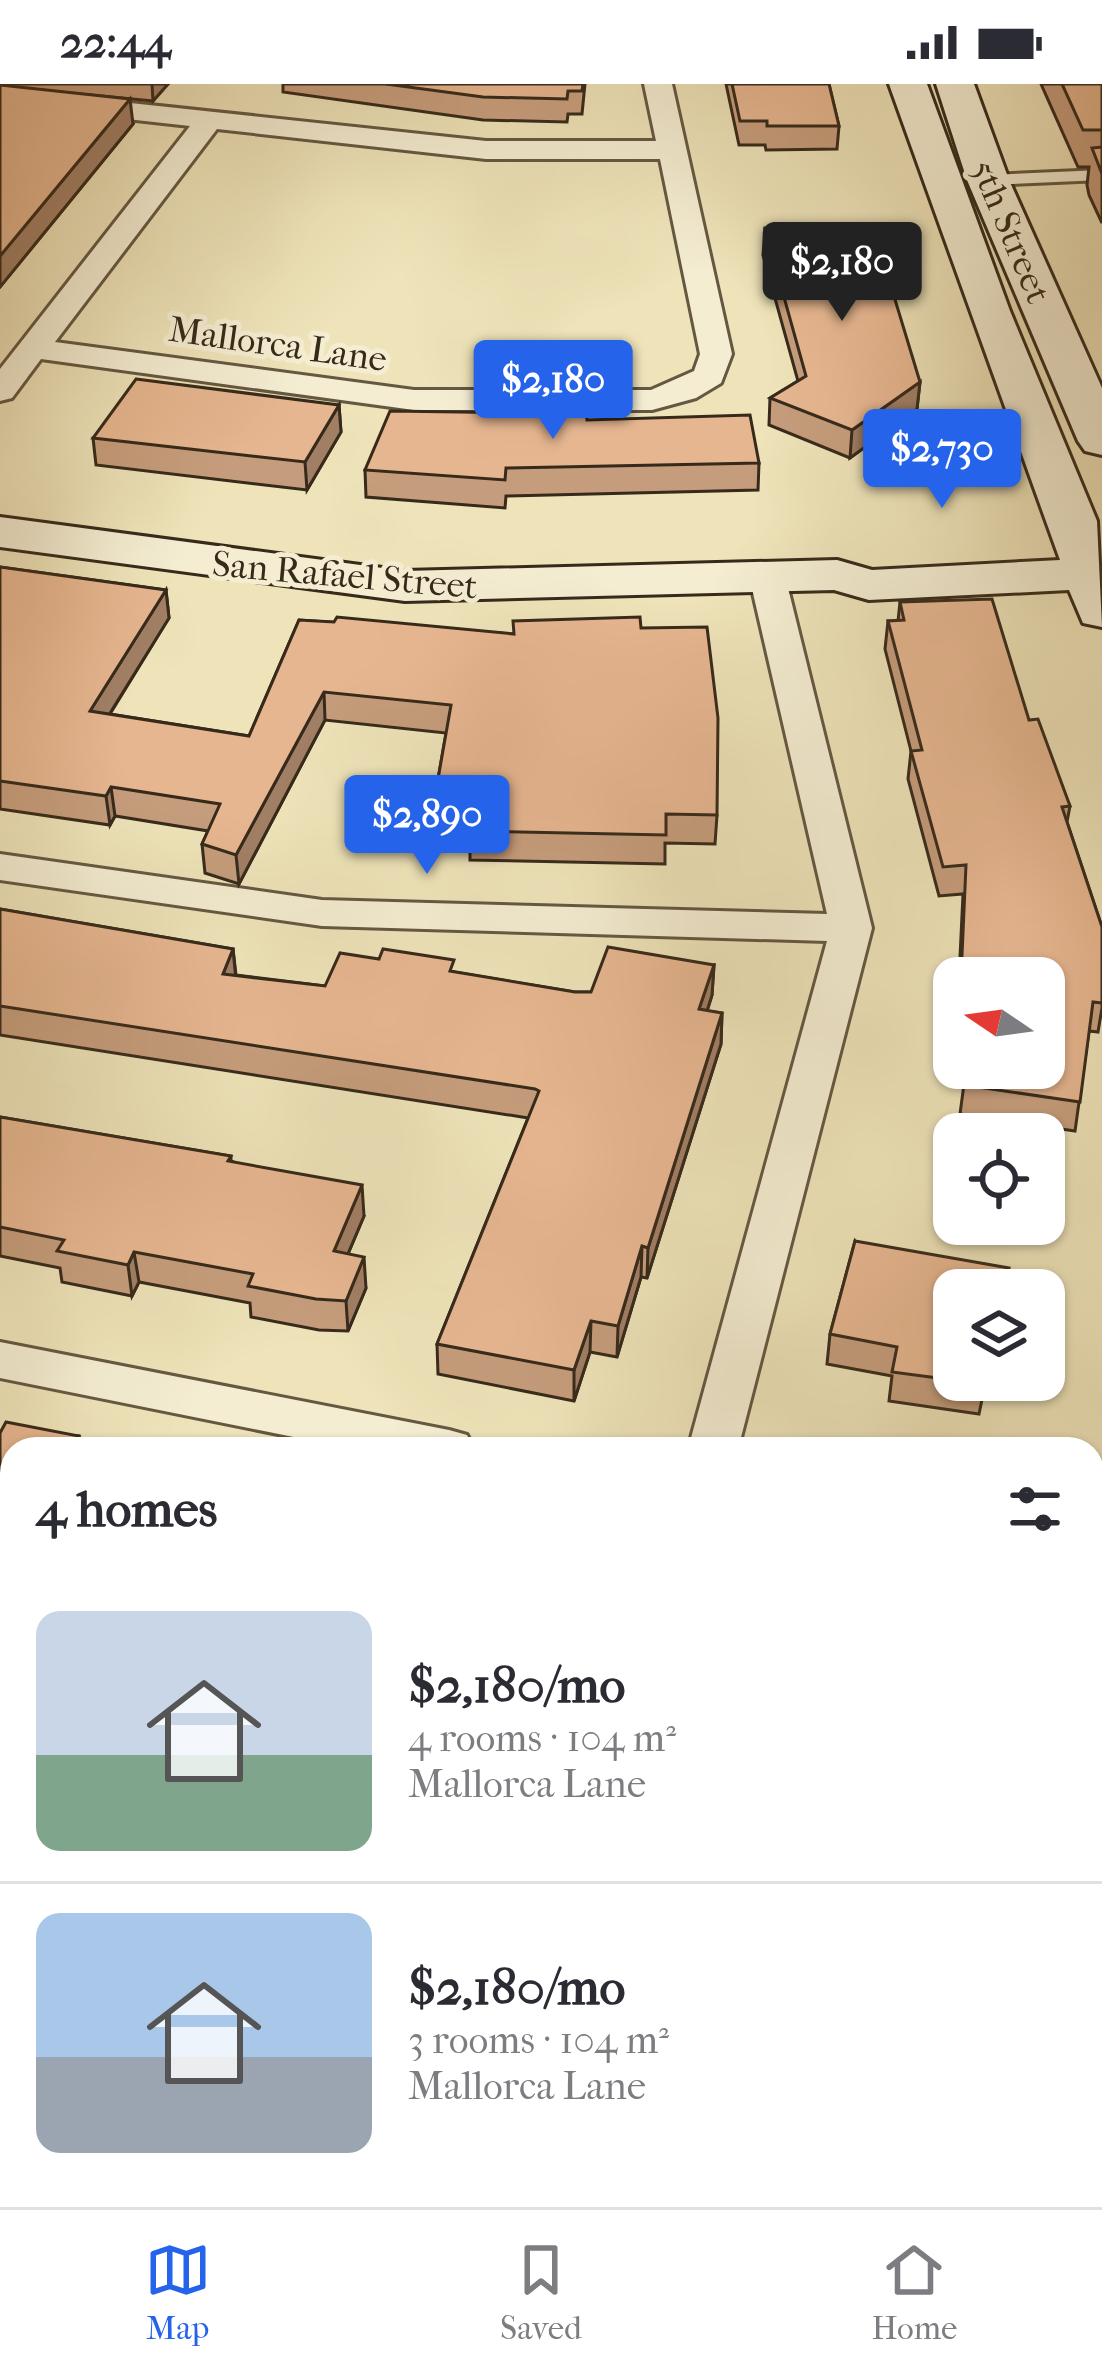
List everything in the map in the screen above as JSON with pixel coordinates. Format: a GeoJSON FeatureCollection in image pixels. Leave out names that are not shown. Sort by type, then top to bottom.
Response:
{"type":"FeatureCollection","features":[{"type":"Feature","properties":{"kind":"main road","name":"5th Street"},"geometry":{"type":"LineString","coordinates":[[908,84],[948,205],[1095,571]]}},
{"type":"Feature","properties":{"kind":"main road","name":"5th Street"},"geometry":{"type":"LineString","coordinates":[[955,84],[988,180],[1102,441]]}},
{"type":"Feature","properties":{"kind":"main road","name":"San Rafael Street"},"geometry":{"type":"LineString","coordinates":[[0,532],[405,586],[837,575],[869,585],[1095,571]]}},
{"type":"Feature","properties":{"kind":"street","name":"Mallorca Lane"},"geometry":{"type":"LineString","coordinates":[[37,349],[414,400],[652,400],[684,391],[709,376],[716,354],[658,84]]}},
{"type":"Feature","properties":{"kind":"street"},"geometry":{"type":"LineString","coordinates":[[0,97],[486,150],[672,150]]}},
{"type":"Feature","properties":{"kind":"street"},"geometry":{"type":"LineString","coordinates":[[0,391],[209,122]]}},
{"type":"Feature","properties":{"kind":"street"},"geometry":{"type":"LineString","coordinates":[[716,1437],[851,928],[768,580]]}},
{"type":"Feature","properties":{"kind":"street"},"geometry":{"type":"LineString","coordinates":[[0,867],[322,913],[851,928]]}},
{"type":"Feature","properties":{"kind":"street"},"geometry":{"type":"LineString","coordinates":[[0,1360],[388,1437]]}},
{"type":"Feature","properties":{"kind":"lane"},"geometry":{"type":"LineString","coordinates":[[988,180],[1102,175]]}},
{"type":"Feature","properties":{"kind":"building"},"geometry":{"type":"Polygon","coordinates":[[[386,84],[583,84],[582,91],[568,91],[567,99],[483,97],[386,84]]]}},
{"type":"Feature","properties":{"kind":"building"},"geometry":{"type":"Polygon","coordinates":[[[732,84],[829,84],[839,126],[767,126],[767,121],[740,121],[732,84]]]}},
{"type":"Feature","properties":{"kind":"building"},"geometry":{"type":"Polygon","coordinates":[[[1062,84],[1102,84],[1102,130],[1083,130],[1062,84]]]}},
{"type":"Feature","properties":{"kind":"building"},"geometry":{"type":"Polygon","coordinates":[[[0,85],[130,99],[0,256],[0,85]]]}},
{"type":"Feature","properties":{"kind":"building"},"geometry":{"type":"Polygon","coordinates":[[[1102,147],[1102,174],[1092,148],[1102,147]]]}},
{"type":"Feature","properties":{"kind":"building"},"geometry":{"type":"Polygon","coordinates":[[[873,227],[920,382],[852,430],[770,398],[806,376],[765,229],[873,227]]]}},
{"type":"Feature","properties":{"kind":"building"},"geometry":{"type":"Polygon","coordinates":[[[136,379],[339,405],[305,462],[93,438],[136,379]]]}},
{"type":"Feature","properties":{"kind":"building"},"geometry":{"type":"Polygon","coordinates":[[[390,411],[586,414],[587,420],[750,415],[759,463],[506,468],[505,480],[365,470],[390,411]]]}},
{"type":"Feature","properties":{"kind":"building"},"geometry":{"type":"Polygon","coordinates":[[[0,567],[166,590],[90,711],[249,736],[299,620],[334,622],[337,617],[514,634],[513,621],[640,617],[641,628],[707,627],[718,718],[717,815],[666,814],[666,835],[469,831],[471,820],[431,819],[451,705],[324,692],[236,855],[202,844],[220,804],[111,787],[106,796],[0,781],[0,567]]]}},
{"type":"Feature","properties":{"kind":"building"},"geometry":{"type":"Polygon","coordinates":[[[992,599],[1029,720],[1038,719],[1070,806],[1062,807],[1102,927],[1102,1003],[1093,1002],[1080,1102],[991,1089],[1065,1089],[1065,957],[962,957],[966,865],[943,867],[911,751],[922,750],[888,621],[904,620],[900,602],[992,599]]]}},
{"type":"Feature","properties":{"kind":"building"},"geometry":{"type":"Polygon","coordinates":[[[0,909],[233,949],[223,974],[325,986],[340,953],[379,959],[383,949],[454,960],[450,971],[575,992],[591,992],[608,947],[714,965],[699,1009],[722,1013],[648,1248],[642,1246],[618,1326],[591,1321],[574,1370],[437,1344],[539,1091],[0,1006],[0,909]]]}},
{"type":"Feature","properties":{"kind":"building"},"geometry":{"type":"Polygon","coordinates":[[[0,1117],[231,1156],[228,1161],[362,1185],[334,1251],[364,1257],[346,1301],[248,1286],[253,1274],[134,1252],[128,1265],[57,1251],[64,1240],[0,1227],[0,1117]]]}},
{"type":"Feature","properties":{"kind":"building"},"geometry":{"type":"Polygon","coordinates":[[[855,1241],[1009,1268],[933,1269],[933,1377],[892,1372],[897,1347],[830,1334],[855,1241]]]}},
{"type":"Feature","properties":{"kind":"building"},"geometry":{"type":"Polygon","coordinates":[[[6,1422],[79,1436],[0,1437],[6,1422]]]}}]}
